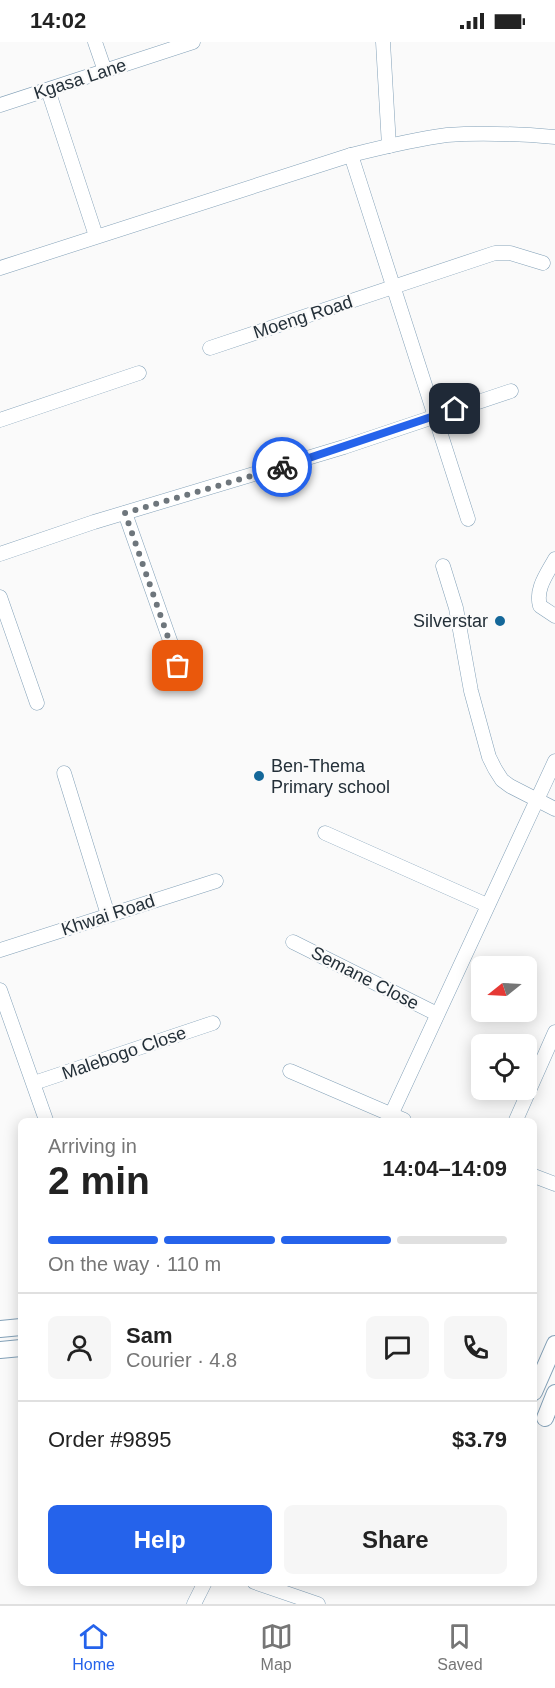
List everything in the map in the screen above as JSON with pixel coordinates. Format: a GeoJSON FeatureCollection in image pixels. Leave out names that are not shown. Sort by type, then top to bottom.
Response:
{"type":"FeatureCollection","features":[{"type":"Feature","properties":{"kind":"main road"},"geometry":{"type":"LineString","coordinates":[[0,1350],[18,1348]]}},
{"type":"Feature","properties":{"kind":"main road"},"geometry":{"type":"LineString","coordinates":[[537,1366],[552,1351]]}},
{"type":"Feature","properties":{"kind":"main road"},"geometry":{"type":"LineString","coordinates":[[537,1386],[552,1351]]}},
{"type":"Feature","properties":{"kind":"main road"},"geometry":{"type":"LineString","coordinates":[[537,1394],[554,1399],[545,1419]]}},
{"type":"Feature","properties":{"kind":"street"},"geometry":{"type":"LineString","coordinates":[[96,42],[105,71]]}},
{"type":"Feature","properties":{"kind":"street","name":"Kgasa Lane"},"geometry":{"type":"LineString","coordinates":[[0,105],[193,42]]}},
{"type":"Feature","properties":{"kind":"street"},"geometry":{"type":"LineString","coordinates":[[383,42],[389,146]]}},
{"type":"Feature","properties":{"kind":"street"},"geometry":{"type":"LineString","coordinates":[[48,90],[96,236]]}},
{"type":"Feature","properties":{"kind":"street"},"geometry":{"type":"LineString","coordinates":[[0,268],[351,155],[389,146],[465,134],[555,137]]}},
{"type":"Feature","properties":{"kind":"street"},"geometry":{"type":"LineString","coordinates":[[351,155],[395,286],[468,519]]}},
{"type":"Feature","properties":{"kind":"street","name":"Moeng Road"},"geometry":{"type":"LineString","coordinates":[[210,348],[495,253],[510,253],[543,263]]}},
{"type":"Feature","properties":{"kind":"street"},"geometry":{"type":"LineString","coordinates":[[0,420],[139,373]]}},
{"type":"Feature","properties":{"kind":"street"},"geometry":{"type":"LineString","coordinates":[[0,554],[125,513],[284,466],[511,391]]}},
{"type":"Feature","properties":{"kind":"street"},"geometry":{"type":"LineString","coordinates":[[125,513],[178,666]]}},
{"type":"Feature","properties":{"kind":"street"},"geometry":{"type":"LineString","coordinates":[[555,559],[538,590],[537,598],[540,606],[555,616]]}},
{"type":"Feature","properties":{"kind":"street"},"geometry":{"type":"LineString","coordinates":[[443,566],[456,608],[471,691],[489,757],[502,780],[555,809]]}},
{"type":"Feature","properties":{"kind":"street"},"geometry":{"type":"LineString","coordinates":[[0,597],[37,703]]}},
{"type":"Feature","properties":{"kind":"street"},"geometry":{"type":"LineString","coordinates":[[391,1115],[555,761]]}},
{"type":"Feature","properties":{"kind":"street"},"geometry":{"type":"LineString","coordinates":[[64,773],[108,915]]}},
{"type":"Feature","properties":{"kind":"street"},"geometry":{"type":"LineString","coordinates":[[325,833],[487,905]]}},
{"type":"Feature","properties":{"kind":"street","name":"Khwai Road"},"geometry":{"type":"LineString","coordinates":[[0,950],[216,881]]}},
{"type":"Feature","properties":{"kind":"street","name":"Semane Close"},"geometry":{"type":"LineString","coordinates":[[293,942],[437,1014]]}},
{"type":"Feature","properties":{"kind":"street"},"geometry":{"type":"LineString","coordinates":[[0,990],[45,1118]]}},
{"type":"Feature","properties":{"kind":"street","name":"Malebogo Close"},"geometry":{"type":"LineString","coordinates":[[34,1083],[213,1023]]}},
{"type":"Feature","properties":{"kind":"street"},"geometry":{"type":"LineString","coordinates":[[517,1118],[555,1032]]}},
{"type":"Feature","properties":{"kind":"street"},"geometry":{"type":"LineString","coordinates":[[290,1071],[399,1118]]}},
{"type":"Feature","properties":{"kind":"street"},"geometry":{"type":"LineString","coordinates":[[537,1177],[555,1185]]}},
{"type":"Feature","properties":{"kind":"street"},"geometry":{"type":"LineString","coordinates":[[194,1604],[203,1586]]}},
{"type":"Feature","properties":{"kind":"street"},"geometry":{"type":"LineString","coordinates":[[266,1586],[318,1604]]}},
{"type":"Feature","properties":{"kind":"way so far"},"geometry":{"type":"LineString","coordinates":[[178,666],[125,513],[282,467]]}},
{"type":"Feature","properties":{"kind":"place","name":"Silverstar"},"geometry":{"type":"Point","coordinates":[500,621]}},
{"type":"Feature","properties":{"kind":"place","name":"Ben-Thema Primary school"},"geometry":{"type":"Point","coordinates":[259,776]}},
{"type":"Feature","properties":{"kind":"route"},"geometry":{"type":"LineString","coordinates":[[282,467],[455,409]]}}]}
